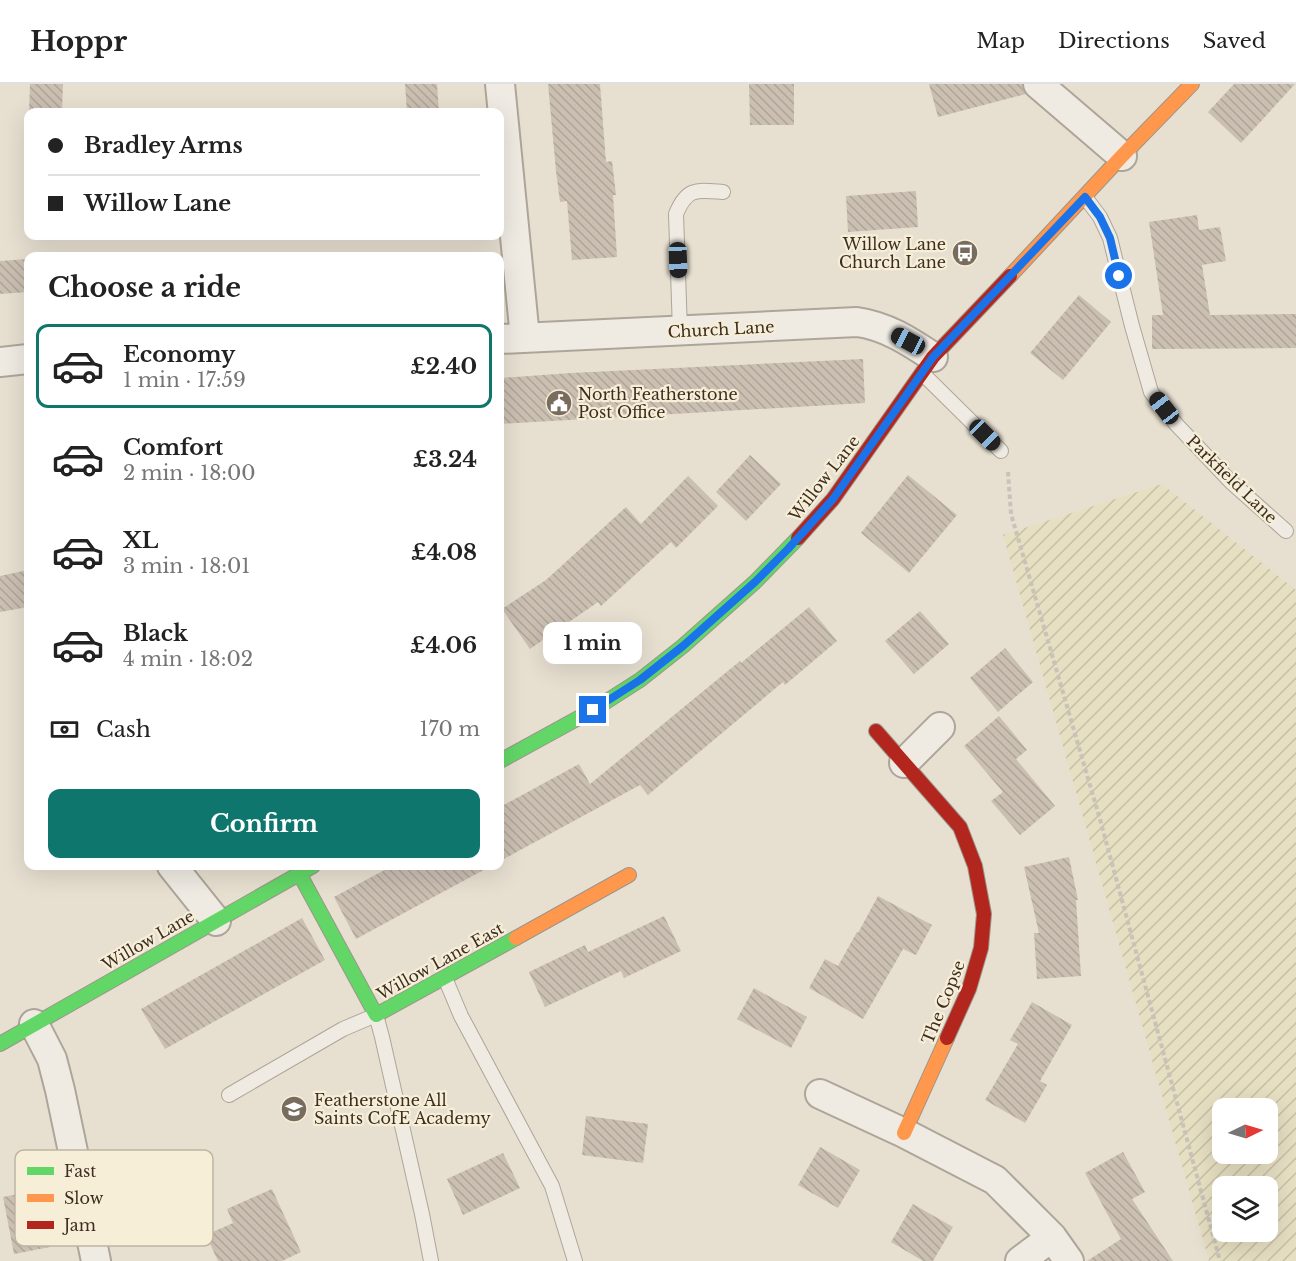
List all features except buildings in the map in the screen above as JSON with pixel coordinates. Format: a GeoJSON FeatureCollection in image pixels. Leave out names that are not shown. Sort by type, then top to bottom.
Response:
{"type":"FeatureCollection","features":[{"type":"Feature","properties":{"kind":"main road","name":"Willow Lane"},"geometry":{"type":"LineString","coordinates":[[504,759],[593,710],[640,680],[683,646],[755,582],[833,499],[928,365],[1192,84]]}},
{"type":"Feature","properties":{"kind":"main road","name":"The Copse"},"geometry":{"type":"LineString","coordinates":[[876,731],[960,827],[975,866],[984,914],[981,948],[969,988],[904,1133]]}},
{"type":"Feature","properties":{"kind":"main road","name":"Willow Lane"},"geometry":{"type":"LineString","coordinates":[[0,1044],[305,870]]}},
{"type":"Feature","properties":{"kind":"main road","name":"Willow Lane East"},"geometry":{"type":"LineString","coordinates":[[299,873],[376,1015],[629,875]]}},
{"type":"Feature","properties":{"kind":"street"},"geometry":{"type":"LineString","coordinates":[[500,84],[501,108]]}},
{"type":"Feature","properties":{"kind":"street"},"geometry":{"type":"LineString","coordinates":[[1038,84],[1122,156]]}},
{"type":"Feature","properties":{"kind":"street"},"geometry":{"type":"LineString","coordinates":[[504,174],[512,338]]}},
{"type":"Feature","properties":{"kind":"street","name":"Church Lane"},"geometry":{"type":"LineString","coordinates":[[512,338],[857,322],[873,324],[896,334],[928,365]]}},
{"type":"Feature","properties":{"kind":"street"},"geometry":{"type":"LineString","coordinates":[[0,362],[24,359]]}},
{"type":"Feature","properties":{"kind":"street"},"geometry":{"type":"LineString","coordinates":[[904,763],[940,727]]}},
{"type":"Feature","properties":{"kind":"street"},"geometry":{"type":"LineString","coordinates":[[175,870],[216,921]]}},
{"type":"Feature","properties":{"kind":"street"},"geometry":{"type":"LineString","coordinates":[[34,1024],[52,1059],[73,1150]]}},
{"type":"Feature","properties":{"kind":"street"},"geometry":{"type":"LineString","coordinates":[[820,1094],[904,1133],[995,1180],[1052,1237],[1069,1261]]}},
{"type":"Feature","properties":{"kind":"street"},"geometry":{"type":"LineString","coordinates":[[1020,1261],[1052,1237]]}},
{"type":"Feature","properties":{"kind":"street"},"geometry":{"type":"LineString","coordinates":[[93,1246],[96,1261]]}},
{"type":"Feature","properties":{"kind":"lane"},"geometry":{"type":"LineString","coordinates":[[680,331],[676,214],[684,198],[691,192],[704,190],[723,192]]}},
{"type":"Feature","properties":{"kind":"lane","name":"Parkfield Lane"},"geometry":{"type":"LineString","coordinates":[[1085,197],[1100,217],[1110,238],[1151,392],[1176,424],[1231,482],[1286,531]]}},
{"type":"Feature","properties":{"kind":"lane"},"geometry":{"type":"LineString","coordinates":[[928,365],[1001,451]]}},
{"type":"Feature","properties":{"kind":"lane"},"geometry":{"type":"LineString","coordinates":[[445,978],[461,1016],[552,1186],[575,1261]]}},
{"type":"Feature","properties":{"kind":"lane"},"geometry":{"type":"LineString","coordinates":[[229,1095],[343,1029],[376,1015],[420,1203],[431,1261]]}},
{"type":"Feature","properties":{"kind":"path"},"geometry":{"type":"LineString","coordinates":[[1001,451],[1007,471],[1011,514],[1101,823],[1220,1261]]}},
{"type":"Feature","properties":{"kind":"shaded area"},"geometry":{"type":"Polygon","coordinates":[[[1162,484],[1296,590],[1296,1261],[1209,1261],[1003,535],[1162,484]]]}},
{"type":"Feature","properties":{"kind":"traffic: fast"},"geometry":{"type":"LineString","coordinates":[[504,759],[593,710],[640,680],[683,646],[755,582],[798,538]]}},
{"type":"Feature","properties":{"kind":"traffic: fast"},"geometry":{"type":"LineString","coordinates":[[0,1044],[306,870]]}},
{"type":"Feature","properties":{"kind":"traffic: fast"},"geometry":{"type":"LineString","coordinates":[[299,873],[376,1015],[516,938]]}},
{"type":"Feature","properties":{"kind":"traffic: slow"},"geometry":{"type":"LineString","coordinates":[[1010,276],[1192,84]]}},
{"type":"Feature","properties":{"kind":"traffic: slow"},"geometry":{"type":"LineString","coordinates":[[516,938],[629,875]]}},
{"type":"Feature","properties":{"kind":"traffic: slow"},"geometry":{"type":"LineString","coordinates":[[904,1133],[947,1038]]}},
{"type":"Feature","properties":{"kind":"traffic: jam"},"geometry":{"type":"LineString","coordinates":[[798,538],[833,499],[933,357],[1010,276]]}},
{"type":"Feature","properties":{"kind":"traffic: jam"},"geometry":{"type":"LineString","coordinates":[[876,731],[960,827],[975,866],[984,914],[981,948],[969,989],[947,1038]]}},
{"type":"Feature","properties":{"kind":"place","name":"Willow Lane Church Lane"},"geometry":{"type":"Point","coordinates":[965,253]}},
{"type":"Feature","properties":{"kind":"place","name":"North Featherstone Post Office"},"geometry":{"type":"Point","coordinates":[559,403]}},
{"type":"Feature","properties":{"kind":"place","name":"Featherstone All Saints CofE Academy"},"geometry":{"type":"Point","coordinates":[294,1109]}},
{"type":"Feature","properties":{"kind":"route"},"geometry":{"type":"LineString","coordinates":[[593,710],[640,680],[683,646],[755,582],[788,549],[833,499],[933,357],[1085,197],[1100,217],[1110,238],[1119,276]]}}]}
